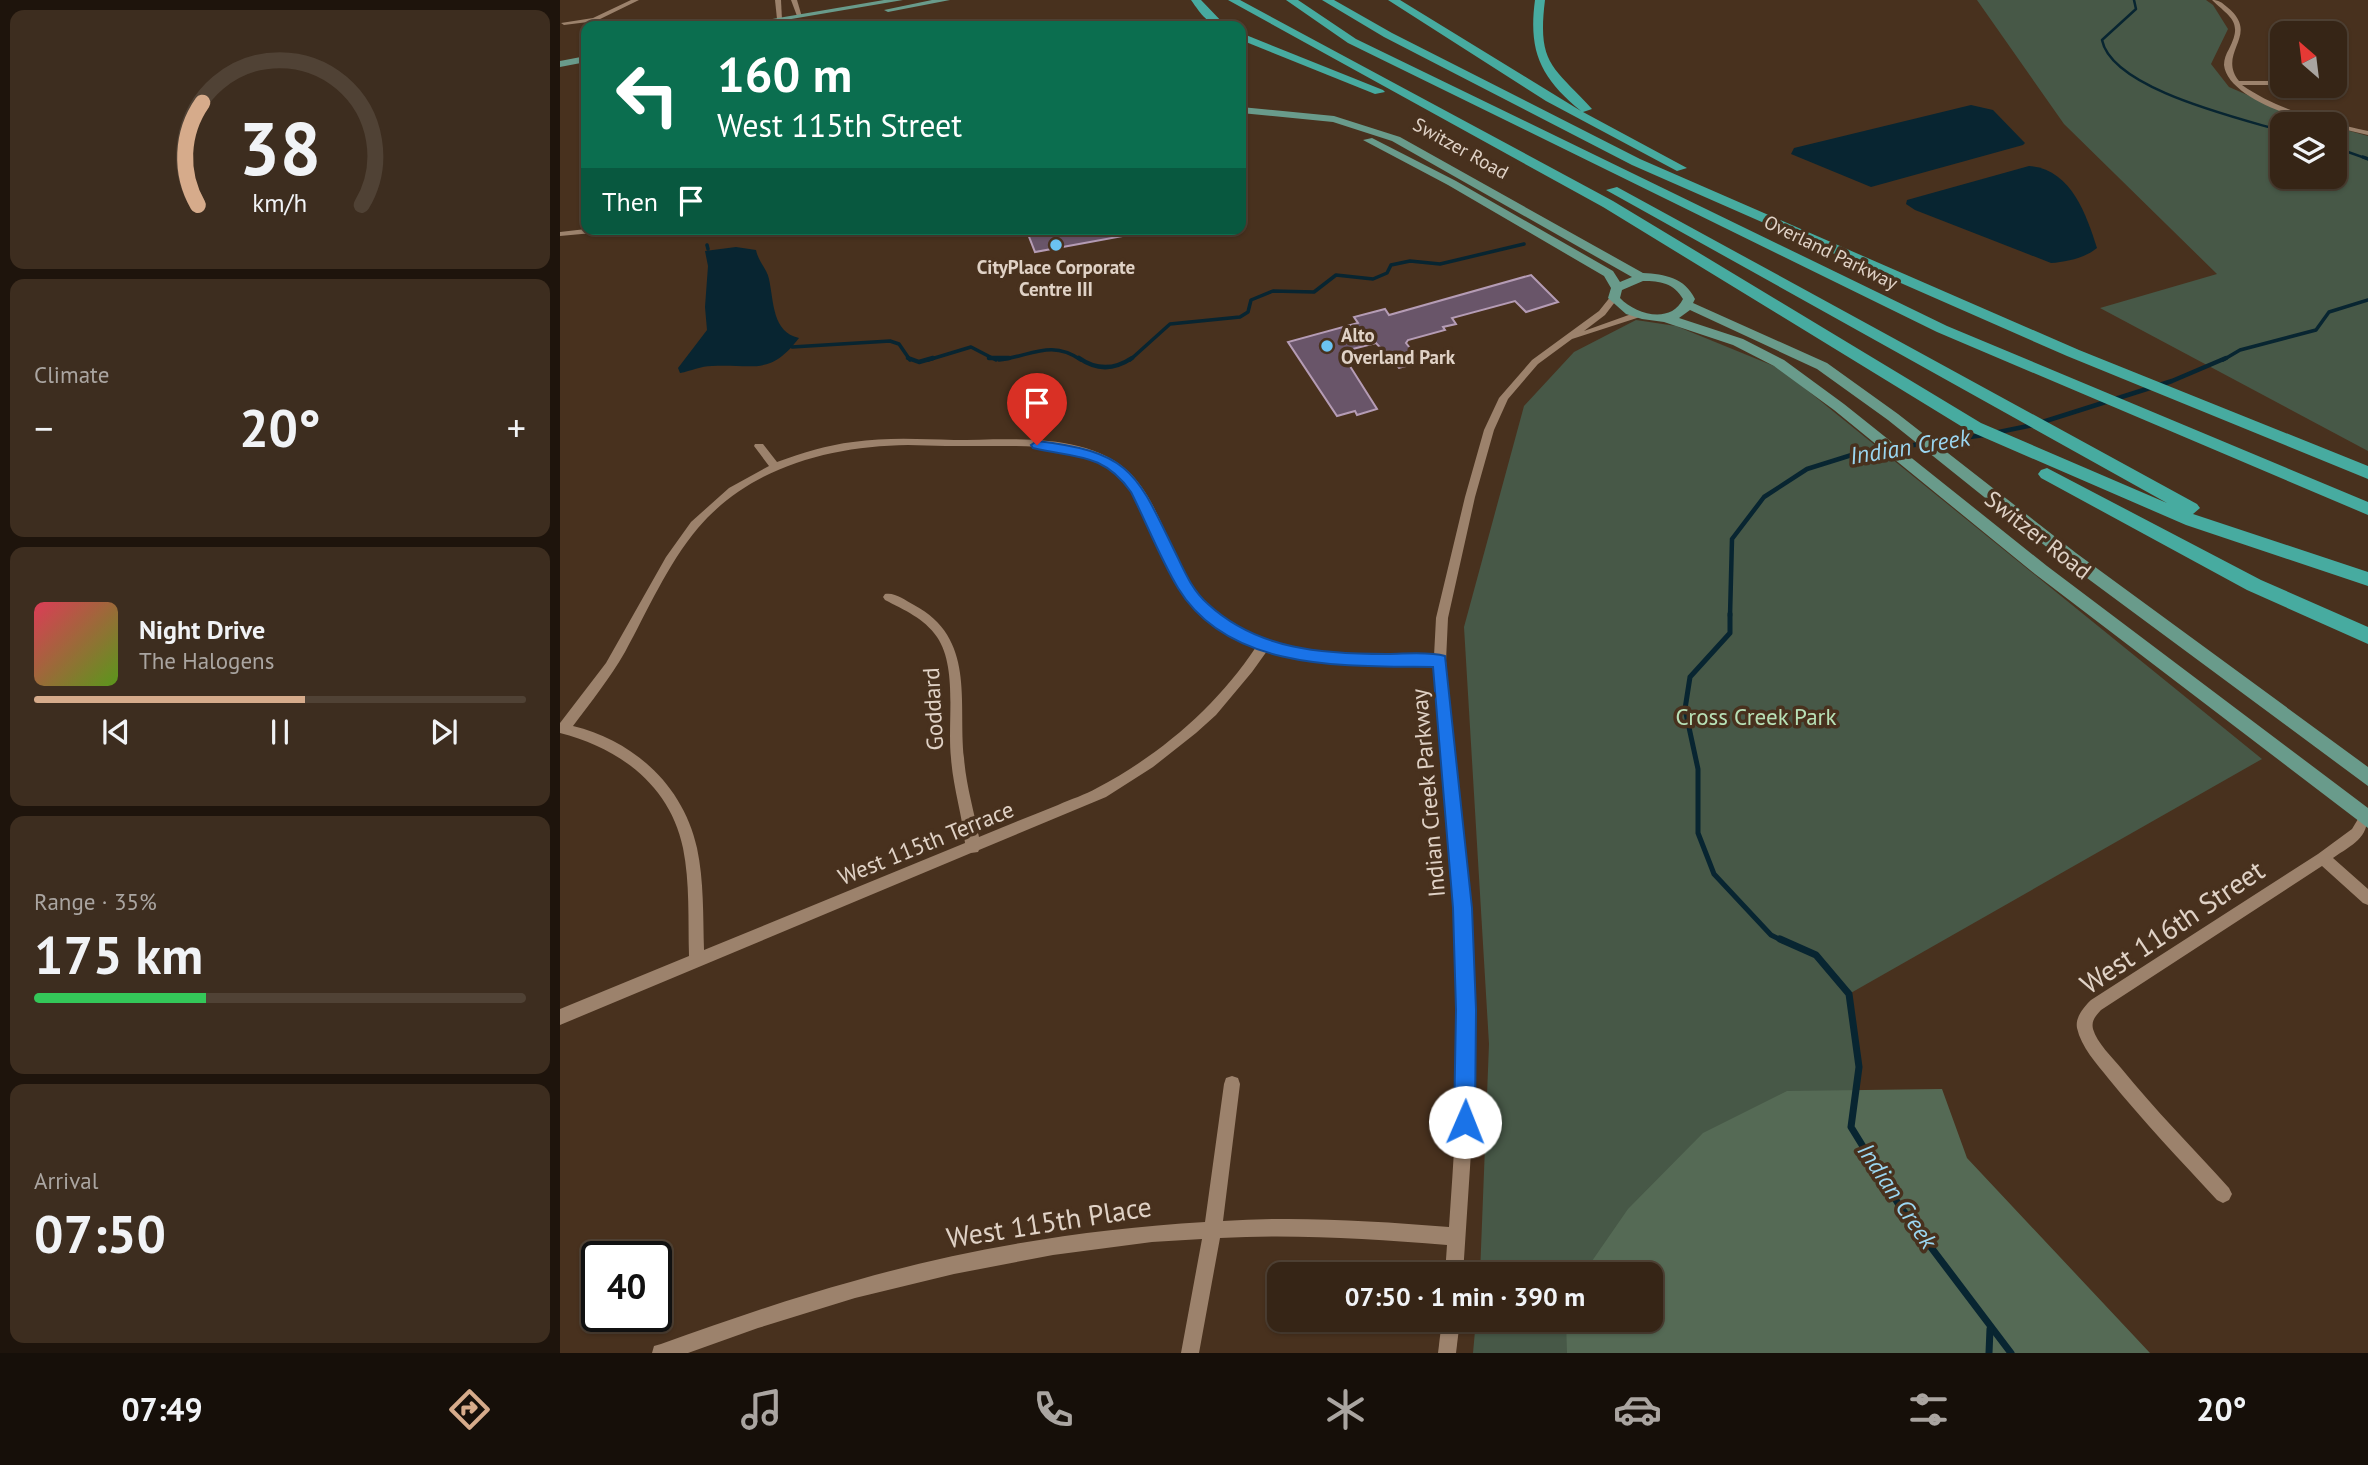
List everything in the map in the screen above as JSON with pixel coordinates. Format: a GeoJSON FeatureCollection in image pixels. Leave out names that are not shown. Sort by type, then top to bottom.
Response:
{"type":"FeatureCollection","features":[{"type":"Feature","properties":{"kind":"highway"},"geometry":{"type":"LineString","coordinates":[[1196,0],[1206,15],[1214,21]]}},
{"type":"Feature","properties":{"kind":"highway","name":"Overland Parkway"},"geometry":{"type":"LineString","coordinates":[[1291,0],[1352,41],[1906,312],[2040,373],[2368,509]]}},
{"type":"Feature","properties":{"kind":"highway","name":"Overland Parkway"},"geometry":{"type":"LineString","coordinates":[[1327,0],[1388,35],[1636,162],[2073,353],[2368,473]]}},
{"type":"Feature","properties":{"kind":"highway"},"geometry":{"type":"LineString","coordinates":[[1393,0],[1550,99],[1840,253]]}},
{"type":"Feature","properties":{"kind":"highway"},"geometry":{"type":"LineString","coordinates":[[1540,0],[1536,37],[1547,68],[1576,102],[1624,138]]}},
{"type":"Feature","properties":{"kind":"highway"},"geometry":{"type":"LineString","coordinates":[[1236,2],[1660,234],[1975,427],[2244,580],[2368,636]]}},
{"type":"Feature","properties":{"kind":"highway"},"geometry":{"type":"LineString","coordinates":[[1246,38],[1452,125],[1475,131]]}},
{"type":"Feature","properties":{"kind":"highway"},"geometry":{"type":"LineString","coordinates":[[1352,41],[1394,69],[1525,141]]}},
{"type":"Feature","properties":{"kind":"highway"},"geometry":{"type":"LineString","coordinates":[[1572,168],[2217,522],[2368,595]]}},
{"type":"Feature","properties":{"kind":"highway"},"geometry":{"type":"LineString","coordinates":[[2021,454],[2193,521],[2368,579]]}},
{"type":"Feature","properties":{"kind":"main road"},"geometry":{"type":"LineString","coordinates":[[806,21],[899,0]]}},
{"type":"Feature","properties":{"kind":"main road"},"geometry":{"type":"LineString","coordinates":[[809,21],[946,0]]}},
{"type":"Feature","properties":{"kind":"main road"},"geometry":{"type":"LineString","coordinates":[[560,55],[581,51]]}},
{"type":"Feature","properties":{"kind":"main road"},"geometry":{"type":"LineString","coordinates":[[560,64],[581,61]]}},
{"type":"Feature","properties":{"kind":"main road","name":"Switzer Road"},"geometry":{"type":"LineString","coordinates":[[1246,111],[1355,135],[1382,145],[1609,274],[1615,293],[1626,311],[1637,315],[1663,317],[1738,342],[1779,363],[2367,819]]}},
{"type":"Feature","properties":{"kind":"main road","name":"Switzer Road"},"geometry":{"type":"LineString","coordinates":[[1246,116],[1264,114],[1315,116],[1362,126],[1410,145],[1641,277],[1673,282],[1687,292],[1688,305],[1822,366],[1893,417],[2070,557],[2368,778]]}},
{"type":"Feature","properties":{"kind":"main road"},"geometry":{"type":"LineString","coordinates":[[1452,183],[1467,177]]}},
{"type":"Feature","properties":{"kind":"main road"},"geometry":{"type":"LineString","coordinates":[[1615,293],[1641,277]]}},
{"type":"Feature","properties":{"kind":"main road"},"geometry":{"type":"LineString","coordinates":[[1663,317],[1683,311],[1688,305]]}},
{"type":"Feature","properties":{"kind":"street"},"geometry":{"type":"LineString","coordinates":[[584,21],[594,20],[636,0]]}},
{"type":"Feature","properties":{"kind":"street"},"geometry":{"type":"LineString","coordinates":[[778,0],[780,21]]}},
{"type":"Feature","properties":{"kind":"street"},"geometry":{"type":"LineString","coordinates":[[794,0],[802,21]]}},
{"type":"Feature","properties":{"kind":"street"},"geometry":{"type":"LineString","coordinates":[[2215,0],[2230,11],[2239,23],[2239,34],[2227,66],[2230,76],[2238,83],[2273,105],[2368,133]]}},
{"type":"Feature","properties":{"kind":"street"},"geometry":{"type":"LineString","coordinates":[[564,23],[581,21]]}},
{"type":"Feature","properties":{"kind":"street"},"geometry":{"type":"LineString","coordinates":[[2238,83],[2270,83]]}},
{"type":"Feature","properties":{"kind":"street"},"geometry":{"type":"LineString","coordinates":[[560,234],[581,232]]}},
{"type":"Feature","properties":{"kind":"street","name":"Indian Creek Parkway"},"geometry":{"type":"LineString","coordinates":[[1455,1262],[1465,1122],[1466,1010],[1462,908],[1440,660],[1446,599],[1489,430],[1514,385],[1560,341],[1602,313],[1615,293]]}},
{"type":"Feature","properties":{"kind":"street","name":"Indian Creek Parkway"},"geometry":{"type":"LineString","coordinates":[[1560,341],[1637,315]]}},
{"type":"Feature","properties":{"kind":"street"},"geometry":{"type":"LineString","coordinates":[[697,960],[692,864],[686,830],[671,797],[648,770],[619,749],[594,737],[562,728],[609,667],[679,544],[696,522],[745,482],[776,468],[830,449],[880,442],[1054,446],[1095,456],[1127,476],[1138,490],[1184,586],[1203,608],[1225,626],[1283,652],[1333,660],[1440,660]]}},
{"type":"Feature","properties":{"kind":"street"},"geometry":{"type":"LineString","coordinates":[[759,446],[776,468]]}},
{"type":"Feature","properties":{"kind":"street","name":"Goddard"},"geometry":{"type":"LineString","coordinates":[[889,597],[934,624],[949,647],[954,667],[954,732],[958,771],[971,824],[973,848]]}},
{"type":"Feature","properties":{"kind":"street","name":"West 115th Terrace"},"geometry":{"type":"LineString","coordinates":[[560,1017],[1101,793],[1189,734],[1222,704],[1249,671],[1264,645]]}},
{"type":"Feature","properties":{"kind":"street","name":"West 116th Street"},"geometry":{"type":"LineString","coordinates":[[2223,1194],[2103,1060],[2085,1030],[2086,1016],[2096,1005],[2323,858],[2357,833],[2367,819]]}},
{"type":"Feature","properties":{"kind":"street"},"geometry":{"type":"LineString","coordinates":[[2323,858],[2368,898]]}},
{"type":"Feature","properties":{"kind":"street"},"geometry":{"type":"LineString","coordinates":[[1190,1353],[1213,1229],[1232,1084]]}},
{"type":"Feature","properties":{"kind":"street","name":"West 115th Place"},"geometry":{"type":"LineString","coordinates":[[662,1353],[750,1320],[879,1282],[1008,1252],[1148,1232],[1247,1225],[1397,1229],[1457,1237]]}},
{"type":"Feature","properties":{"kind":"street"},"geometry":{"type":"LineString","coordinates":[[1447,1353],[1450,1332]]}},
{"type":"Feature","properties":{"kind":"green space"},"geometry":{"type":"Polygon","coordinates":[[[1977,0],[2206,0],[2213,5],[2228,29],[2211,64],[2229,87],[2287,112],[2270,112],[2270,189],[2347,189],[2347,130],[2368,136],[2368,451],[2100,308],[2217,274],[2064,124],[1977,0]]]}},
{"type":"Feature","properties":{"kind":"green space","name":"Cross Creek Park"},"geometry":{"type":"Polygon","coordinates":[[[1636,320],[1676,326],[1781,369],[2262,759],[1849,994],[1859,1067],[1851,1127],[2013,1353],[1473,1353],[1475,1332],[1663,1332],[1663,1262],[1480,1262],[1489,1044],[1464,627],[1524,406],[1574,352],[1636,320]]]}},
{"type":"Feature","properties":{"kind":"green space"},"geometry":{"type":"Polygon","coordinates":[[[1942,1089],[1967,1158],[2150,1353],[1567,1353],[1566,1332],[1663,1332],[1663,1262],[1591,1262],[1628,1209],[1703,1133],[1787,1091],[1942,1089]]]}},
{"type":"Feature","properties":{"kind":"water"},"geometry":{"type":"Polygon","coordinates":[[[1971,105],[1993,110],[2025,143],[1871,187],[1791,154],[1794,148],[1971,105]]]}},
{"type":"Feature","properties":{"kind":"water"},"geometry":{"type":"Polygon","coordinates":[[[2029,166],[2044,169],[2066,184],[2082,208],[2097,248],[2075,259],[2051,263],[1915,210],[1906,204],[1907,200],[2029,166]]]}},
{"type":"Feature","properties":{"kind":"water"},"geometry":{"type":"Polygon","coordinates":[[[736,247],[756,250],[768,275],[779,323],[790,335],[799,338],[779,358],[761,366],[708,366],[680,373],[678,368],[707,330],[705,307],[708,266],[705,251],[736,247]]]}},
{"type":"Feature","properties":{"kind":"building"},"geometry":{"type":"Polygon","coordinates":[[[1028,235],[1123,235],[1123,236],[1035,252],[1028,235]]]}},
{"type":"Feature","properties":{"kind":"building","name":"Alto Overland Park"},"geometry":{"type":"Polygon","coordinates":[[[1531,275],[1558,302],[1526,312],[1515,301],[1452,318],[1456,324],[1443,327],[1445,330],[1408,340],[1406,343],[1421,362],[1399,368],[1376,343],[1341,352],[1377,409],[1357,415],[1355,411],[1337,416],[1288,342],[1358,323],[1354,317],[1385,309],[1389,315],[1531,275]]]}},
{"type":"Feature","properties":{"kind":"waterway","name":"Indian Creek"},"geometry":{"type":"LineString","coordinates":[[2134,0],[2136,9],[2102,40],[2111,57],[2128,73],[2180,99],[2270,127]]}},
{"type":"Feature","properties":{"kind":"waterway","name":"Indian Creek"},"geometry":{"type":"LineString","coordinates":[[2347,152],[2368,159],[2363,157]]}},
{"type":"Feature","properties":{"kind":"waterway"},"geometry":{"type":"LineString","coordinates":[[1130,360],[1170,324],[1240,317],[1248,312],[1251,300],[1273,291],[1314,292],[1336,275],[1373,279],[1387,273],[1391,265],[1410,261],[1440,264],[1524,244]]}},
{"type":"Feature","properties":{"kind":"waterway"},"geometry":{"type":"LineString","coordinates":[[707,245],[708,249]]}},
{"type":"Feature","properties":{"kind":"waterway","name":"Indian Creek"},"geometry":{"type":"LineString","coordinates":[[2223,360],[2240,350],[2316,330],[2329,312],[2368,300]]}},
{"type":"Feature","properties":{"kind":"waterway"},"geometry":{"type":"LineString","coordinates":[[792,347],[890,341],[899,344],[909,358]]}},
{"type":"Feature","properties":{"kind":"waterway"},"geometry":{"type":"LineString","coordinates":[[928,360],[971,347],[992,358]]}},
{"type":"Feature","properties":{"kind":"waterway"},"geometry":{"type":"LineString","coordinates":[[999,360],[1050,350],[1070,354],[1081,360]]}},
{"type":"Feature","properties":{"kind":"waterway"},"geometry":{"type":"LineString","coordinates":[[909,358],[919,362],[933,358]]}},
{"type":"Feature","properties":{"kind":"waterway"},"geometry":{"type":"LineString","coordinates":[[992,358],[1009,358]]}},
{"type":"Feature","properties":{"kind":"waterway"},"geometry":{"type":"LineString","coordinates":[[992,358],[996,360]]}},
{"type":"Feature","properties":{"kind":"waterway"},"geometry":{"type":"LineString","coordinates":[[1079,358],[1092,365],[1105,367],[1119,365],[1132,358]]}},
{"type":"Feature","properties":{"kind":"waterway","name":"Indian Creek"},"geometry":{"type":"LineString","coordinates":[[1994,433],[2033,425],[2172,381],[2226,358]]}},
{"type":"Feature","properties":{"kind":"waterway","name":"Indian Creek"},"geometry":{"type":"LineString","coordinates":[[1730,616],[1732,539],[1764,497],[1807,469],[1858,453],[1984,435]]}},
{"type":"Feature","properties":{"kind":"waterway","name":"Indian Creek"},"geometry":{"type":"LineString","coordinates":[[1730,616],[1730,633],[1690,677],[1685,709],[1698,769],[1698,833],[1714,874],[1771,935],[1783,941]]}},
{"type":"Feature","properties":{"kind":"waterway","name":"Indian Creek"},"geometry":{"type":"LineString","coordinates":[[1780,939],[1816,955],[1849,994],[1859,1067],[1851,1127],[1899,1205],[2011,1353]]}},
{"type":"Feature","properties":{"kind":"waterway"},"geometry":{"type":"LineString","coordinates":[[1989,1353],[1990,1329]]}},
{"type":"Feature","properties":{"kind":"place","name":"CityPlace Corporate Centre III"},"geometry":{"type":"Point","coordinates":[1056,245]}},
{"type":"Feature","properties":{"kind":"place","name":"Alto Overland Park"},"geometry":{"type":"Point","coordinates":[1327,346]}},
{"type":"Feature","properties":{"kind":"route"},"geometry":{"type":"LineString","coordinates":[[1037,445],[1077,450],[1095,456],[1114,465],[1127,476],[1138,490],[1184,586],[1203,608],[1241,635],[1283,652],[1333,660],[1440,660],[1462,908],[1466,1010],[1465,1122]]}}]}
